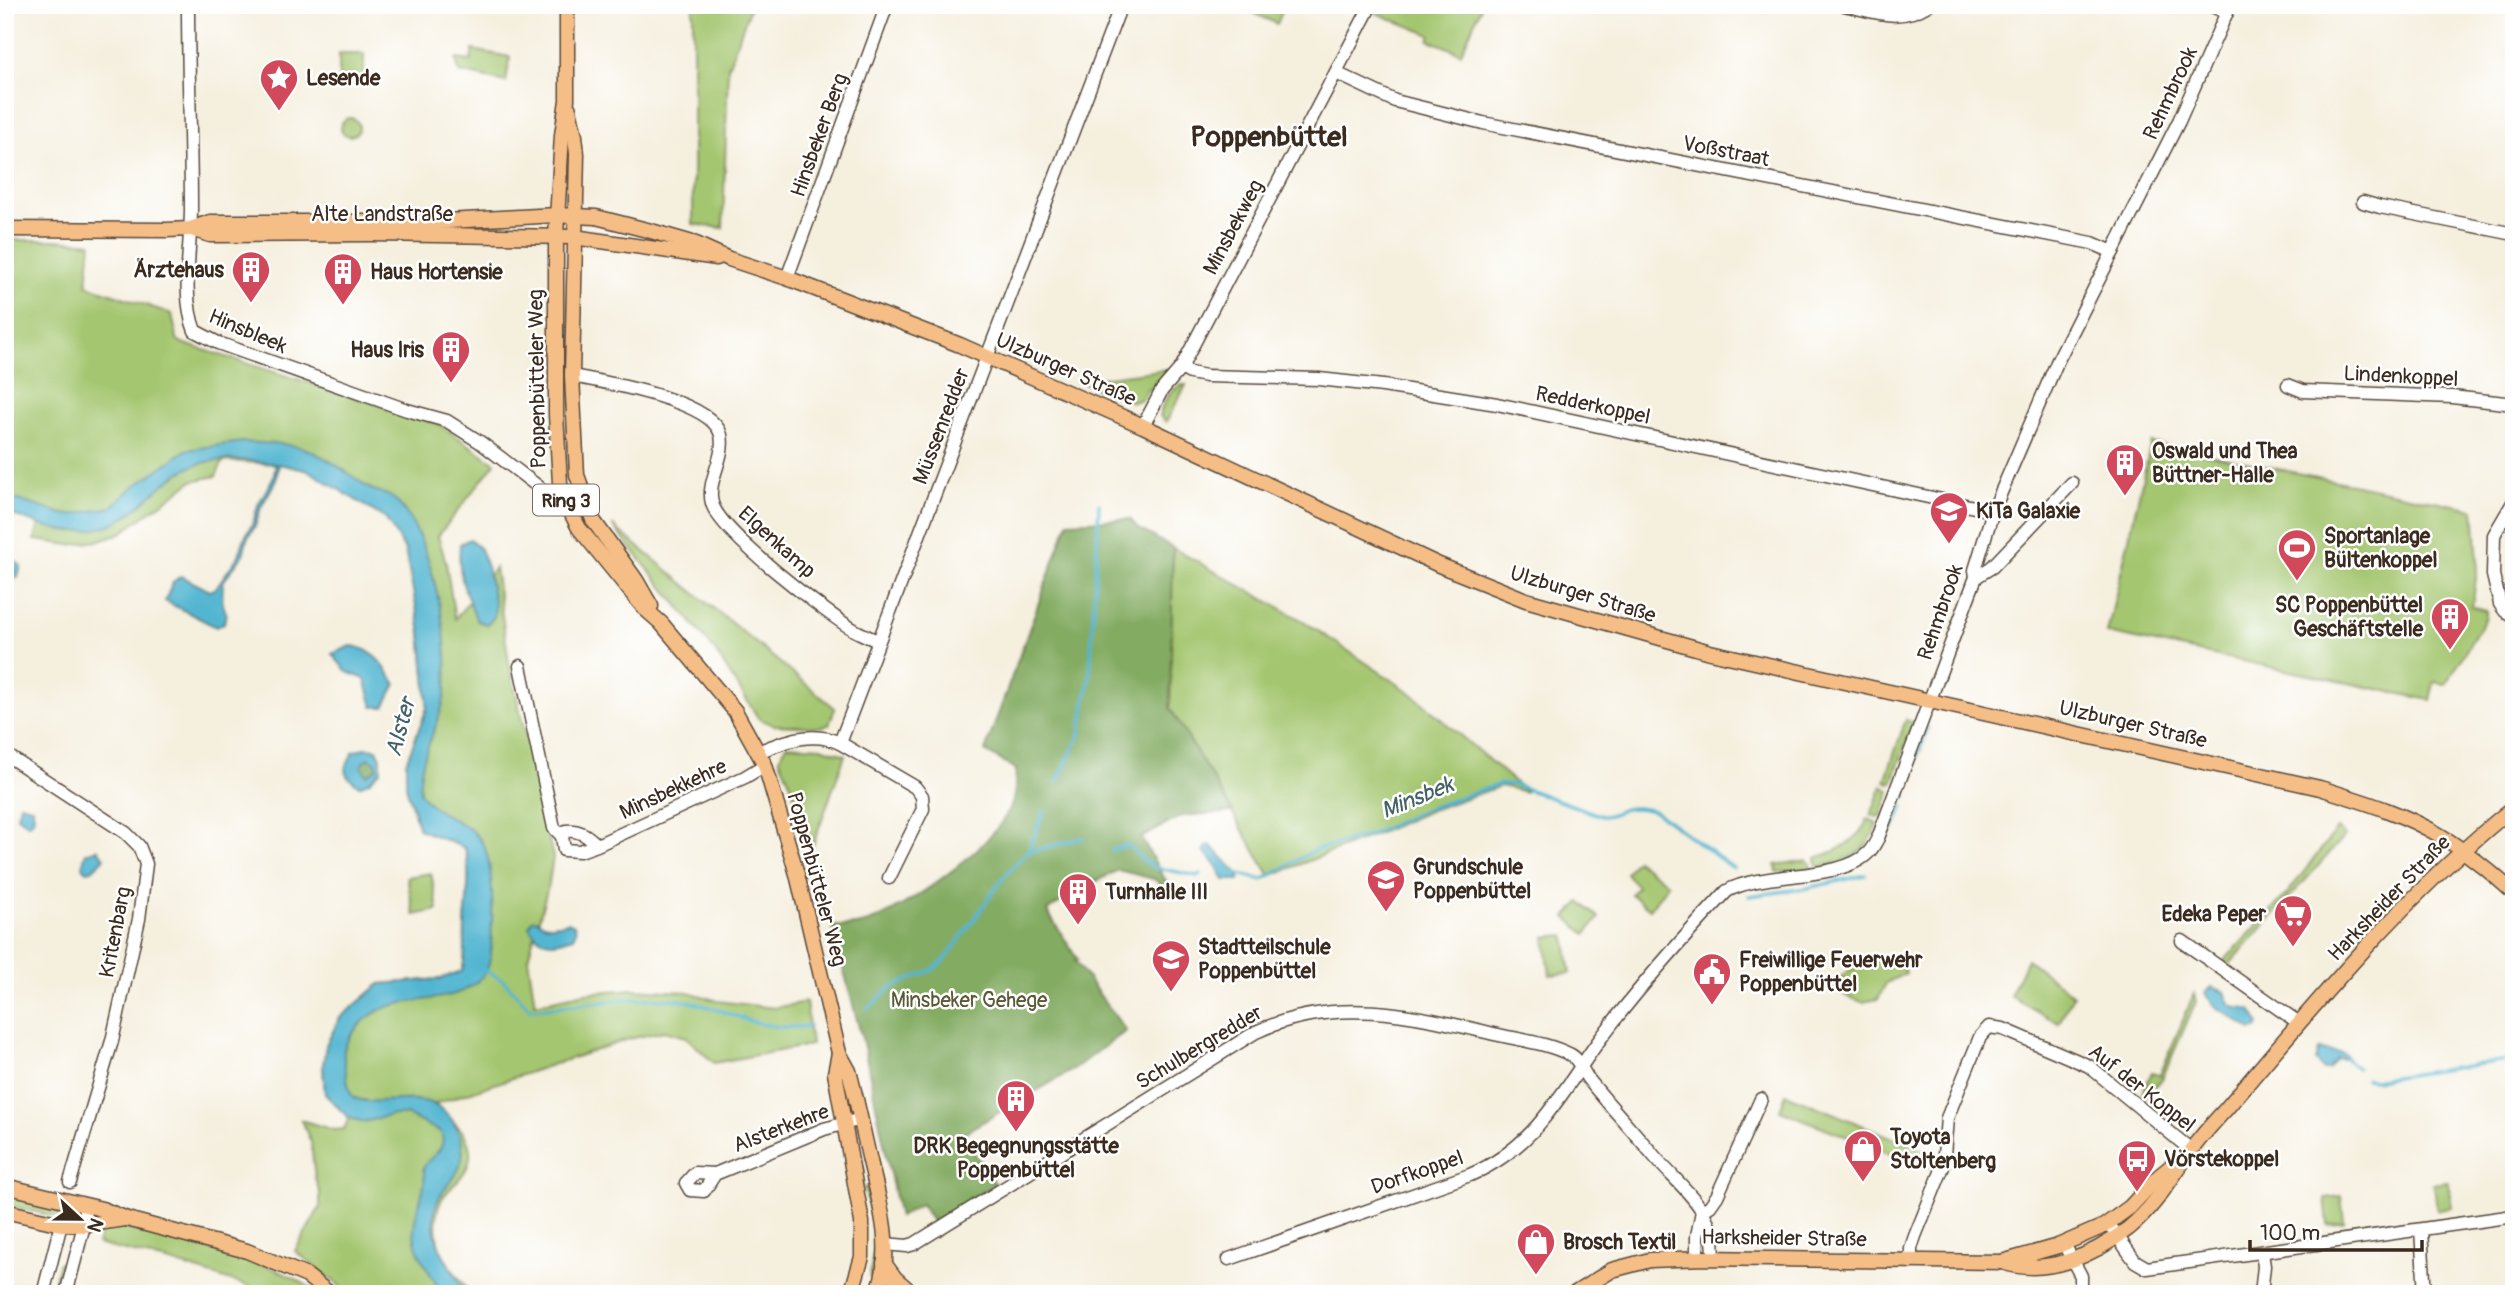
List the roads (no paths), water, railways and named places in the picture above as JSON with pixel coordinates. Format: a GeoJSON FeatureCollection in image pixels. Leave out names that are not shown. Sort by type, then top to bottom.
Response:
{"type":"FeatureCollection","features":[{"type":"Feature","properties":{"kind":"main road","name":"Poppenbütteler Weg"},"geometry":{"type":"LineString","coordinates":[[567,5],[567,100],[556,215],[556,415],[561,483],[579,528],[644,608],[661,623],[735,711],[765,765],[797,874],[839,1053],[849,1071],[881,1209],[886,1244],[877,1294]]}},
{"type":"Feature","properties":{"kind":"main road","name":"Poppenbütteler Weg"},"geometry":{"type":"LineString","coordinates":[[567,100],[575,136],[572,376],[577,475],[593,520],[636,580],[661,623]]}},
{"type":"Feature","properties":{"kind":"main road","name":"Alte Landstraße"},"geometry":{"type":"LineString","coordinates":[[190,229],[210,222],[429,222],[556,215]]}},
{"type":"Feature","properties":{"kind":"main road","name":"Ulzburger Straße"},"geometry":{"type":"LineString","coordinates":[[556,215],[596,217],[695,244],[988,357],[1143,426],[1439,565],[1526,600],[1710,652],[2320,788],[2410,820],[2463,851],[2514,892]]}},
{"type":"Feature","properties":{"kind":"main road","name":"Alte Landstraße"},"geometry":{"type":"LineString","coordinates":[[5,229],[190,229],[210,235],[574,237]]}},
{"type":"Feature","properties":{"kind":"main road","name":"Ulzburger Straße"},"geometry":{"type":"LineString","coordinates":[[574,237],[692,256],[729,259]]}},
{"type":"Feature","properties":{"kind":"main road","name":"Harksheider Straße"},"geometry":{"type":"LineString","coordinates":[[2002,1262],[2018,1267],[2036,1267],[2072,1260],[2131,1227],[2169,1185],[2191,1150],[2299,1023],[2380,934],[2463,851],[2514,807]]}},
{"type":"Feature","properties":{"kind":"main road","name":"Poppenbütteler Weg"},"geometry":{"type":"LineString","coordinates":[[839,1053],[835,1073],[863,1222],[862,1257],[854,1290]]}},
{"type":"Feature","properties":{"kind":"main road","name":"Harksheider Straße"},"geometry":{"type":"LineString","coordinates":[[1574,1294],[1612,1270],[1633,1263],[1697,1258],[2002,1262],[2064,1244],[2108,1223],[2130,1207],[2158,1177],[2191,1150]]}},
{"type":"Feature","properties":{"kind":"main road"},"geometry":{"type":"LineString","coordinates":[[5,1186],[78,1203],[265,1258],[307,1276],[330,1294]]}},
{"type":"Feature","properties":{"kind":"main road"},"geometry":{"type":"LineString","coordinates":[[5,1211],[61,1224],[84,1225],[127,1219]]}},
{"type":"Feature","properties":{"kind":"main road"},"geometry":{"type":"LineString","coordinates":[[884,1263],[912,1294]]}},
{"type":"Feature","properties":{"kind":"street","name":"Hinsbleek"},"geometry":{"type":"LineString","coordinates":[[188,5],[190,313],[193,327],[198,334],[407,410],[447,421],[540,488]]}},
{"type":"Feature","properties":{"kind":"street","name":"Hinsbeker Berg"},"geometry":{"type":"LineString","coordinates":[[787,278],[887,5]]}},
{"type":"Feature","properties":{"kind":"street","name":"Müssenredder"},"geometry":{"type":"LineString","coordinates":[[840,743],[1121,5]]}},
{"type":"Feature","properties":{"kind":"street","name":"Minsbekweg"},"geometry":{"type":"LineString","coordinates":[[1143,426],[1162,390],[1181,368],[1371,5]]}},
{"type":"Feature","properties":{"kind":"street"},"geometry":{"type":"LineString","coordinates":[[1844,5],[1893,15],[1910,15],[1928,5]]}},
{"type":"Feature","properties":{"kind":"street"},"geometry":{"type":"LineString","coordinates":[[2210,5],[2229,9]]}},
{"type":"Feature","properties":{"kind":"street","name":"Rehmbrook"},"geometry":{"type":"LineString","coordinates":[[1581,1068],[1598,1042],[1658,967],[1727,891],[1745,884],[1839,867],[1857,862],[1870,852],[1878,838],[1976,577],[1975,570],[1993,511],[2058,360],[2179,121],[2229,9]]}},
{"type":"Feature","properties":{"kind":"street","name":"Voßstraat"},"geometry":{"type":"LineString","coordinates":[[1336,73],[1395,101],[1483,122],[2092,243],[2113,252]]}},
{"type":"Feature","properties":{"kind":"street"},"geometry":{"type":"LineString","coordinates":[[2363,202],[2514,234]]}},
{"type":"Feature","properties":{"kind":"street","name":"Redderkoppel"},"geometry":{"type":"LineString","coordinates":[[1181,368],[1206,376],[1319,379],[1497,404],[1993,511]]}},
{"type":"Feature","properties":{"kind":"street","name":"Elgenkamp"},"geometry":{"type":"LineString","coordinates":[[572,376],[638,390],[682,405],[709,418],[721,436],[711,497],[714,509],[739,539],[799,588],[841,621],[878,641]]}},
{"type":"Feature","properties":{"kind":"street","name":"Lindenkoppel"},"geometry":{"type":"LineString","coordinates":[[2288,385],[2302,391],[2452,397],[2514,404]]}},
{"type":"Feature","properties":{"kind":"street"},"geometry":{"type":"LineString","coordinates":[[1976,577],[1992,567],[2072,483]]}},
{"type":"Feature","properties":{"kind":"street"},"geometry":{"type":"LineString","coordinates":[[2514,501],[2494,535],[2493,575],[2500,604],[2514,616]]}},
{"type":"Feature","properties":{"kind":"street","name":"Minsbekkehre"},"geometry":{"type":"LineString","coordinates":[[520,666],[554,828],[562,836],[566,831],[572,830],[589,836],[597,845],[745,777],[765,765]]}},
{"type":"Feature","properties":{"kind":"street"},"geometry":{"type":"LineString","coordinates":[[758,752],[781,742],[807,737],[828,737],[915,787],[922,796],[923,810],[889,878]]}},
{"type":"Feature","properties":{"kind":"street","name":"Kritenbarg"},"geometry":{"type":"LineString","coordinates":[[5,754],[126,833],[139,846],[146,864],[135,940],[112,1041],[70,1182]]}},
{"type":"Feature","properties":{"kind":"street"},"geometry":{"type":"LineString","coordinates":[[2182,941],[2299,1023]]}},
{"type":"Feature","properties":{"kind":"street","name":"Schulbergredder"},"geometry":{"type":"LineString","coordinates":[[886,1244],[914,1244],[1256,1032],[1285,1019],[1357,1011],[1420,1016],[1541,1044],[1574,1056],[1592,1083],[1702,1211],[1711,1227],[1714,1258]]}},
{"type":"Feature","properties":{"kind":"street","name":"Auf der Koppel"},"geometry":{"type":"LineString","coordinates":[[1911,1262],[1911,1248],[1915,1236],[1943,1167],[1947,1118],[1980,1037],[1989,1027],[2003,1029],[2089,1066],[2191,1150]]}},
{"type":"Feature","properties":{"kind":"street","name":"Dorfkoppel"},"geometry":{"type":"LineString","coordinates":[[1229,1259],[1487,1168],[1517,1147],[1562,1097],[1581,1068]]}},
{"type":"Feature","properties":{"kind":"street"},"geometry":{"type":"LineString","coordinates":[[1697,1258],[1702,1211],[1710,1206],[1717,1196],[1761,1099]]}},
{"type":"Feature","properties":{"kind":"street","name":"Alsterkehre"},"geometry":{"type":"LineString","coordinates":[[715,1174],[824,1129],[861,1119]]}},
{"type":"Feature","properties":{"kind":"street"},"geometry":{"type":"LineString","coordinates":[[43,1294],[61,1224],[78,1203]]}},
{"type":"Feature","properties":{"kind":"street"},"geometry":{"type":"LineString","coordinates":[[66,1294],[84,1225],[78,1203]]}},
{"type":"Feature","properties":{"kind":"street"},"geometry":{"type":"LineString","coordinates":[[2108,1223],[2135,1261],[2147,1268],[2514,1216]]}},
{"type":"Feature","properties":{"kind":"street"},"geometry":{"type":"LineString","coordinates":[[2421,1230],[2425,1294]]}},
{"type":"Feature","properties":{"kind":"street"},"geometry":{"type":"LineString","coordinates":[[2064,1244],[2081,1276],[2081,1294]]}},
{"type":"Feature","properties":{"kind":"street"},"geometry":{"type":"LineString","coordinates":[[2261,1294],[2264,1266],[2262,1253]]}},
{"type":"Feature","properties":{"kind":"water"},"geometry":{"type":"Polygon","coordinates":[[[242,442],[283,444],[306,449],[333,463],[373,490],[394,499],[410,519],[420,540],[436,590],[445,643],[446,689],[440,715],[422,765],[420,792],[435,808],[471,830],[484,846],[489,862],[492,893],[490,958],[486,972],[468,988],[453,995],[387,1007],[371,1015],[348,1039],[344,1048],[344,1059],[353,1097],[370,1101],[423,1101],[440,1108],[453,1121],[462,1145],[461,1163],[436,1204],[434,1225],[442,1252],[465,1294],[442,1294],[419,1254],[414,1236],[423,1190],[423,1168],[442,1144],[441,1132],[407,1115],[392,1115],[364,1122],[349,1118],[325,1094],[323,1066],[326,1045],[340,1018],[380,984],[440,979],[462,971],[464,960],[468,877],[465,848],[419,829],[406,786],[406,763],[427,708],[427,696],[421,632],[405,550],[386,519],[309,471],[279,464],[276,480],[261,507],[243,555],[223,582],[222,601],[226,613],[224,623],[216,627],[165,601],[173,582],[181,576],[210,591],[215,589],[239,555],[258,505],[273,478],[276,464],[222,460],[191,467],[175,476],[125,517],[111,525],[93,530],[55,529],[5,512],[5,496],[71,515],[112,507],[132,488],[186,450],[242,442]]]}},
{"type":"Feature","properties":{"kind":"water"},"geometry":{"type":"Polygon","coordinates":[[[470,539],[480,549],[487,567],[495,605],[494,617],[487,624],[477,621],[461,574],[460,544],[470,539]]]}},
{"type":"Feature","properties":{"kind":"water"},"geometry":{"type":"Polygon","coordinates":[[[5,552],[21,566],[18,577],[5,580],[5,552]]]}},
{"type":"Feature","properties":{"kind":"water"},"geometry":{"type":"Polygon","coordinates":[[[351,646],[372,654],[396,684],[384,707],[373,707],[365,679],[347,672],[332,654],[351,646]]]}},
{"type":"Feature","properties":{"kind":"water"},"geometry":{"type":"Polygon","coordinates":[[[364,748],[377,749],[381,758],[381,770],[370,781],[359,786],[347,776],[346,767],[353,752],[364,748]],[[368,758],[363,762],[361,767],[367,775],[377,768],[376,762],[368,758]]]}},
{"type":"Feature","properties":{"kind":"water"},"geometry":{"type":"Polygon","coordinates":[[[20,804],[32,807],[33,819],[28,824],[17,816],[20,804]]]}},
{"type":"Feature","properties":{"kind":"water"},"geometry":{"type":"Polygon","coordinates":[[[1210,845],[1240,875],[1239,880],[1224,880],[1204,851],[1206,846],[1210,845]]]}},
{"type":"Feature","properties":{"kind":"water"},"geometry":{"type":"Polygon","coordinates":[[[97,849],[105,858],[92,870],[87,871],[82,866],[86,853],[97,849]]]}},
{"type":"Feature","properties":{"kind":"water"},"geometry":{"type":"Polygon","coordinates":[[[537,919],[548,925],[568,922],[574,925],[576,931],[573,937],[548,942],[533,933],[529,926],[532,920],[537,919]]]}},
{"type":"Feature","properties":{"kind":"water"},"geometry":{"type":"Polygon","coordinates":[[[2212,987],[2225,992],[2229,1003],[2234,1007],[2251,1010],[2259,1023],[2257,1029],[2252,1030],[2212,1004],[2206,992],[2212,987]]]}},
{"type":"Feature","properties":{"kind":"water"},"geometry":{"type":"Polygon","coordinates":[[[2319,1050],[2346,1056],[2344,1059],[2337,1059],[2328,1070],[2323,1070],[2316,1061],[2319,1050]]]}},
{"type":"Feature","properties":{"kind":"waterway"},"geometry":{"type":"LineString","coordinates":[[1057,782],[1080,734],[1090,675],[1099,504]]}},
{"type":"Feature","properties":{"kind":"waterway"},"geometry":{"type":"LineString","coordinates":[[1910,776],[1928,728]]}},
{"type":"Feature","properties":{"kind":"waterway","name":"Minsbek"},"geometry":{"type":"LineString","coordinates":[[1236,873],[1262,880],[1315,850],[1372,834],[1426,809],[1500,784],[1512,784],[1602,816],[1629,808],[1656,812],[1733,868]]}},
{"type":"Feature","properties":{"kind":"waterway"},"geometry":{"type":"LineString","coordinates":[[1906,797],[1904,791],[1907,785]]}},
{"type":"Feature","properties":{"kind":"waterway"},"geometry":{"type":"LineString","coordinates":[[1893,831],[1903,806]]}},
{"type":"Feature","properties":{"kind":"waterway"},"geometry":{"type":"LineString","coordinates":[[1028,851],[1044,811]]}},
{"type":"Feature","properties":{"kind":"waterway","name":"Minsbek"},"geometry":{"type":"LineString","coordinates":[[867,1009],[892,987],[932,970],[945,960],[1004,877],[1027,852],[1083,838]]}},
{"type":"Feature","properties":{"kind":"waterway","name":"Minsbek"},"geometry":{"type":"LineString","coordinates":[[1112,850],[1128,845],[1154,867],[1197,876],[1201,874]]}},
{"type":"Feature","properties":{"kind":"waterway"},"geometry":{"type":"LineString","coordinates":[[1749,896],[1808,888],[1865,875]]}},
{"type":"Feature","properties":{"kind":"waterway"},"geometry":{"type":"LineString","coordinates":[[485,970],[503,980],[530,1009],[625,1000],[679,1000],[697,1003],[756,1023],[789,1027],[809,1026]]}},
{"type":"Feature","properties":{"kind":"waterway"},"geometry":{"type":"LineString","coordinates":[[2345,1058],[2357,1068]]}},
{"type":"Feature","properties":{"kind":"waterway"},"geometry":{"type":"LineString","coordinates":[[2366,1079],[2375,1080],[2514,1059]]}},
{"type":"Feature","properties":{"kind":"place","name":"Lesende"},"geometry":{"type":"Point","coordinates":[279,112]}},
{"type":"Feature","properties":{"kind":"place","name":"Ärztehaus"},"geometry":{"type":"Point","coordinates":[251,304]}},
{"type":"Feature","properties":{"kind":"place","name":"Haus Hortensie"},"geometry":{"type":"Point","coordinates":[343,306]}},
{"type":"Feature","properties":{"kind":"place","name":"Haus Iris"},"geometry":{"type":"Point","coordinates":[451,384]}},
{"type":"Feature","properties":{"kind":"place","name":"Oswald und Thea Büttner-Halle"},"geometry":{"type":"Point","coordinates":[2125,497]}},
{"type":"Feature","properties":{"kind":"place","name":"KiTa Galaxie"},"geometry":{"type":"Point","coordinates":[1949,545]}},
{"type":"Feature","properties":{"kind":"place","name":"Sportanlage Bültenkoppel"},"geometry":{"type":"Point","coordinates":[2297,582]}},
{"type":"Feature","properties":{"kind":"place","name":"SC Poppenbüttel Geschäftstelle"},"geometry":{"type":"Point","coordinates":[2450,651]}},
{"type":"Feature","properties":{"kind":"place","name":"Grundschule Poppenbüttel"},"geometry":{"type":"Point","coordinates":[1386,913]}},
{"type":"Feature","properties":{"kind":"place","name":"Turnhalle III"},"geometry":{"type":"Point","coordinates":[1078,926]}},
{"type":"Feature","properties":{"kind":"place","name":"Edeka Peper"},"geometry":{"type":"Point","coordinates":[2293,948]}},
{"type":"Feature","properties":{"kind":"place","name":"Stadtteilschule Poppenbüttel"},"geometry":{"type":"Point","coordinates":[1171,993]}},
{"type":"Feature","properties":{"kind":"place","name":"Freiwillige Feuerwehr Poppenbüttel"},"geometry":{"type":"Point","coordinates":[1712,1006]}},
{"type":"Feature","properties":{"kind":"place","name":"DRK Begegnungsstätte Poppenbüttel"},"geometry":{"type":"Point","coordinates":[1016,1133]}},
{"type":"Feature","properties":{"kind":"place","name":"Toyota Stoltenberg"},"geometry":{"type":"Point","coordinates":[1863,1183]}},
{"type":"Feature","properties":{"kind":"place","name":"Vörstekoppel"},"geometry":{"type":"Point","coordinates":[2137,1193]}},
{"type":"Feature","properties":{"kind":"place","name":"Brosch Textil"},"geometry":{"type":"Point","coordinates":[1536,1276]}},
{"type":"Feature","properties":{"kind":"district","name":"Poppenbüttel"},"geometry":{"type":"Point","coordinates":[1269,136]}},
{"type":"Feature","properties":{"kind":"water label","name":"Alster"},"geometry":{"type":"Point","coordinates":[400,727]}},
{"type":"Feature","properties":{"kind":"park label","name":"Minsbeker Gehege"},"geometry":{"type":"Point","coordinates":[969,1000]}}]}
